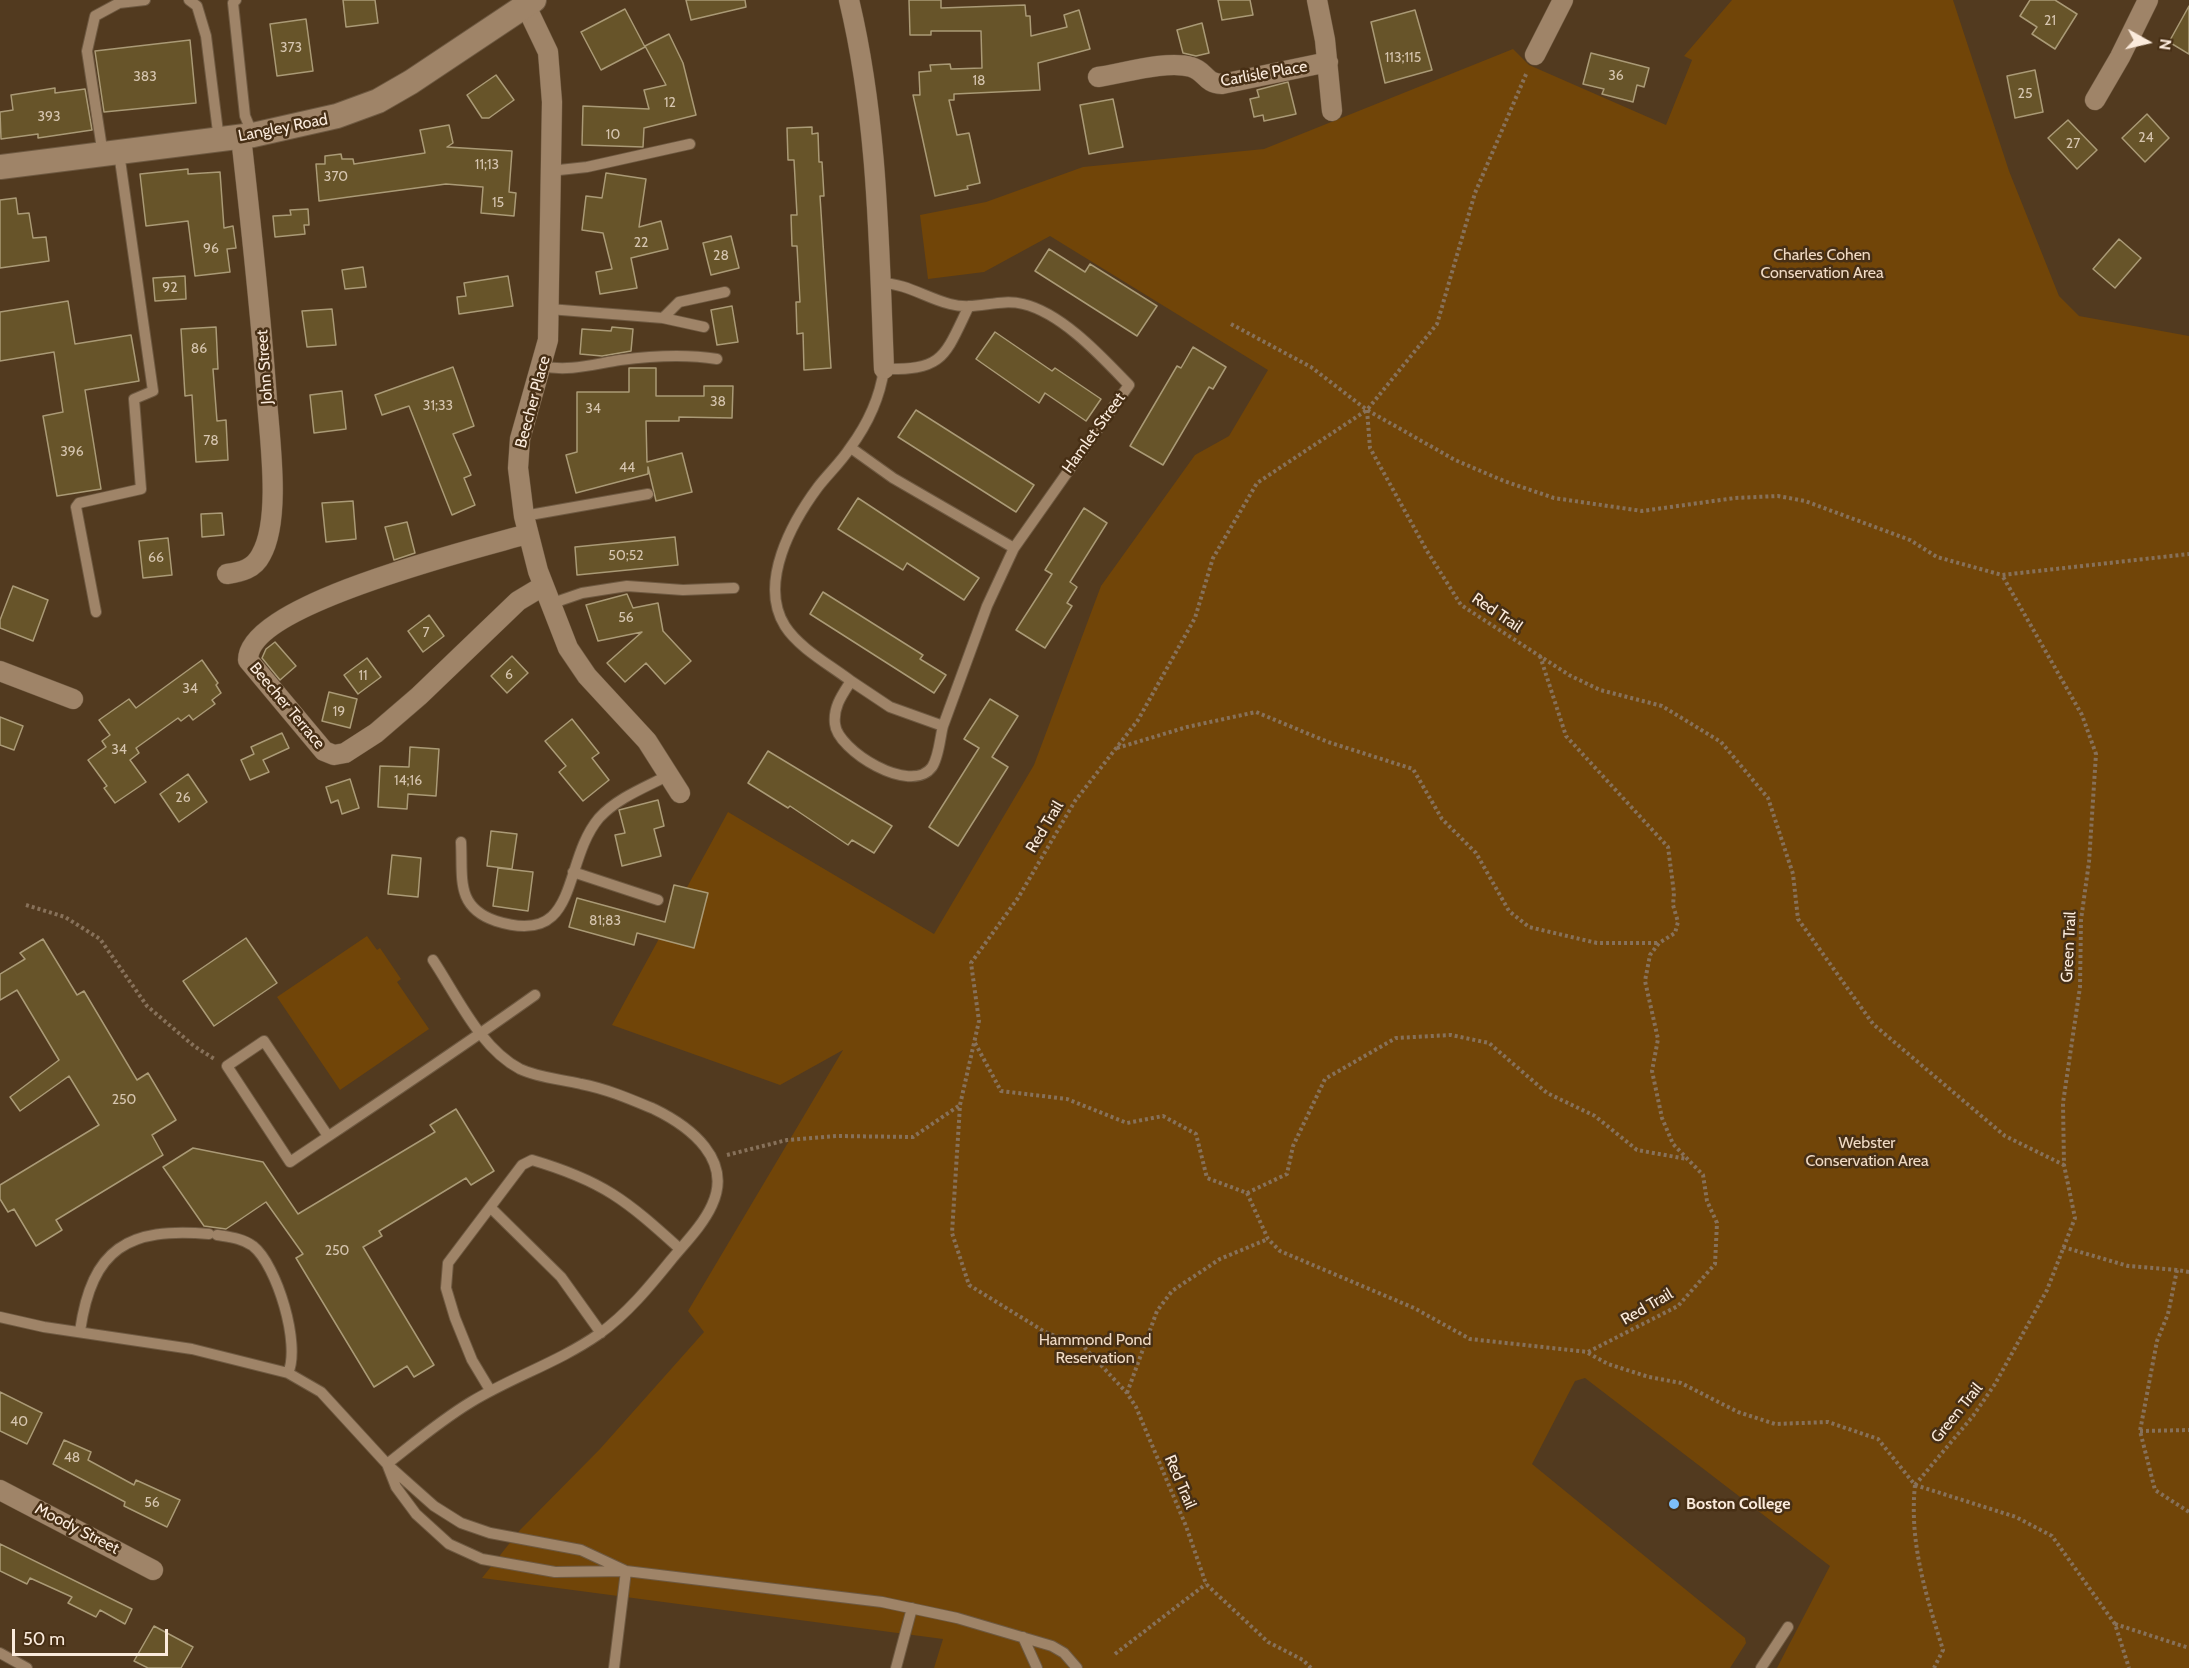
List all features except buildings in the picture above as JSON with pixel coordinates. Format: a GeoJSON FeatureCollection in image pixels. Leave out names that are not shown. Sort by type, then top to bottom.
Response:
{"type":"FeatureCollection","features":[{"type":"Feature","properties":{"kind":"street"},"geometry":{"type":"LineString","coordinates":[[849,0],[860,46],[871,120],[884,369]]}},
{"type":"Feature","properties":{"kind":"street"},"geometry":{"type":"LineString","coordinates":[[1317,0],[1328,62],[1332,111]]}},
{"type":"Feature","properties":{"kind":"street"},"geometry":{"type":"LineString","coordinates":[[1535,54],[1563,0]]}},
{"type":"Feature","properties":{"kind":"street"},"geometry":{"type":"LineString","coordinates":[[2095,100],[2120,57],[2148,0]]}},
{"type":"Feature","properties":{"kind":"street","name":"Langley Road"},"geometry":{"type":"LineString","coordinates":[[0,167],[238,137],[315,123],[378,100],[411,82],[530,3]]}},
{"type":"Feature","properties":{"kind":"street","name":"Beecher Place"},"geometry":{"type":"LineString","coordinates":[[530,3],[550,68],[549,309],[548,340],[527,411],[519,453],[525,525],[546,595],[577,664],[636,728],[680,793]]}},
{"type":"Feature","properties":{"kind":"street","name":"Carlisle Place"},"geometry":{"type":"LineString","coordinates":[[1098,76],[1171,66],[1192,67],[1208,81],[1222,84],[1328,62]]}},
{"type":"Feature","properties":{"kind":"street","name":"John Street"},"geometry":{"type":"LineString","coordinates":[[227,574],[248,569],[261,557],[269,535],[272,510],[270,439],[260,298],[238,137]]}},
{"type":"Feature","properties":{"kind":"street","name":"Beecher Terrace"},"geometry":{"type":"LineString","coordinates":[[525,525],[320,598],[287,617],[256,641],[248,653],[248,660],[324,751],[340,755],[354,749],[403,711],[518,601],[546,595]]}},
{"type":"Feature","properties":{"kind":"street"},"geometry":{"type":"LineString","coordinates":[[0,671],[73,699]]}},
{"type":"Feature","properties":{"kind":"street","name":"Moody Street"},"geometry":{"type":"LineString","coordinates":[[0,1490],[153,1570]]}},
{"type":"Feature","properties":{"kind":"lane"},"geometry":{"type":"LineString","coordinates":[[96,612],[76,507],[79,503],[141,489],[134,399],[153,391],[111,154],[87,51],[96,16],[119,3],[145,0]]}},
{"type":"Feature","properties":{"kind":"lane"},"geometry":{"type":"LineString","coordinates":[[189,0],[197,6],[238,137]]}},
{"type":"Feature","properties":{"kind":"lane"},"geometry":{"type":"LineString","coordinates":[[236,0],[233,3],[244,116],[238,137]]}},
{"type":"Feature","properties":{"kind":"lane"},"geometry":{"type":"LineString","coordinates":[[550,171],[587,167],[690,144]]}},
{"type":"Feature","properties":{"kind":"lane","name":"Hamlet Street"},"geometry":{"type":"LineString","coordinates":[[851,681],[837,705],[835,727],[841,739],[873,764],[894,775],[909,778],[922,774],[932,766],[943,726],[987,606],[1014,548],[1128,385],[1086,341],[1043,313],[1023,304],[992,303],[968,308],[948,304],[903,285],[880,283]]}},
{"type":"Feature","properties":{"kind":"lane"},"geometry":{"type":"LineString","coordinates":[[663,318],[679,302],[725,292]]}},
{"type":"Feature","properties":{"kind":"lane"},"geometry":{"type":"LineString","coordinates":[[943,726],[891,706],[851,681],[807,648],[785,626],[775,603],[775,587],[778,567],[791,532],[817,489],[851,448],[876,403],[884,369],[920,368],[940,358],[950,346],[968,308]]}},
{"type":"Feature","properties":{"kind":"lane"},"geometry":{"type":"LineString","coordinates":[[549,309],[663,318],[704,327]]}},
{"type":"Feature","properties":{"kind":"lane"},"geometry":{"type":"LineString","coordinates":[[542,366],[561,369],[636,359],[689,356],[717,359]]}},
{"type":"Feature","properties":{"kind":"lane"},"geometry":{"type":"LineString","coordinates":[[851,448],[893,478],[1014,548]]}},
{"type":"Feature","properties":{"kind":"lane"},"geometry":{"type":"LineString","coordinates":[[525,525],[648,494]]}},
{"type":"Feature","properties":{"kind":"lane"},"geometry":{"type":"LineString","coordinates":[[546,595],[582,593],[627,586],[683,590],[734,588]]}},
{"type":"Feature","properties":{"kind":"lane"},"geometry":{"type":"LineString","coordinates":[[461,842],[467,903],[478,914],[525,927],[547,922],[560,906],[589,833],[600,817],[623,799],[669,775]]}},
{"type":"Feature","properties":{"kind":"lane"},"geometry":{"type":"LineString","coordinates":[[573,872],[657,900]]}},
{"type":"Feature","properties":{"kind":"lane"},"geometry":{"type":"LineString","coordinates":[[387,1464],[440,1423],[490,1390],[578,1347],[601,1333],[642,1293],[704,1219],[716,1196],[718,1185],[713,1159],[696,1135],[659,1112],[608,1090],[536,1075],[519,1068],[503,1057],[481,1033],[433,960]]}},
{"type":"Feature","properties":{"kind":"lane"},"geometry":{"type":"LineString","coordinates":[[328,1136],[264,1041],[227,1066],[290,1161],[328,1136],[481,1033],[535,995]]}},
{"type":"Feature","properties":{"kind":"lane"},"geometry":{"type":"LineString","coordinates":[[490,1390],[472,1360],[446,1288],[448,1263],[492,1209],[513,1174],[532,1160],[602,1185],[640,1213],[680,1249]]}},
{"type":"Feature","properties":{"kind":"lane"},"geometry":{"type":"LineString","coordinates":[[492,1209],[561,1277],[601,1333]]}},
{"type":"Feature","properties":{"kind":"lane"},"geometry":{"type":"LineString","coordinates":[[80,1331],[87,1292],[96,1274],[123,1244],[157,1232],[213,1234],[241,1239],[253,1246],[270,1269],[277,1284],[293,1344],[293,1363],[288,1372]]}},
{"type":"Feature","properties":{"kind":"lane"},"geometry":{"type":"LineString","coordinates":[[0,1317],[202,1351],[288,1372],[321,1392],[387,1464],[434,1506],[461,1523],[490,1533],[581,1550],[626,1571]]}},
{"type":"Feature","properties":{"kind":"lane"},"geometry":{"type":"LineString","coordinates":[[387,1464],[396,1487],[416,1514],[441,1538],[464,1553],[482,1559],[555,1572],[626,1571],[785,1589],[912,1608],[1052,1646],[1064,1653],[1077,1668]]}},
{"type":"Feature","properties":{"kind":"lane"},"geometry":{"type":"LineString","coordinates":[[614,1668],[626,1571]]}},
{"type":"Feature","properties":{"kind":"lane"},"geometry":{"type":"LineString","coordinates":[[896,1668],[912,1608]]}},
{"type":"Feature","properties":{"kind":"lane"},"geometry":{"type":"LineString","coordinates":[[1761,1668],[1788,1627]]}},
{"type":"Feature","properties":{"kind":"lane"},"geometry":{"type":"LineString","coordinates":[[1023,1637],[1037,1668]]}},
{"type":"Feature","properties":{"kind":"lane"},"geometry":{"type":"LineString","coordinates":[[0,1653],[27,1668]]}},
{"type":"Feature","properties":{"kind":"path"},"geometry":{"type":"LineString","coordinates":[[1367,410],[1437,324],[1475,193],[1535,54]]}},
{"type":"Feature","properties":{"kind":"path"},"geometry":{"type":"LineString","coordinates":[[1231,324],[1311,367],[1367,410],[1455,460],[1504,482],[1554,498],[1642,512],[1724,499],[1778,496],[1805,501],[1910,540],[1937,557],[2002,575],[2189,554]]}},
{"type":"Feature","properties":{"kind":"path","name":"Red Trail"},"geometry":{"type":"LineString","coordinates":[[1206,1584],[1186,1526],[1136,1407],[1127,1393],[1083,1346],[1045,1332],[969,1285],[952,1233],[960,1105],[979,1021],[971,963],[1018,897],[1075,801],[1138,720],[1195,618],[1213,558],[1257,483],[1367,410],[1370,448],[1409,514],[1427,551],[1461,605],[1540,656],[1566,736],[1668,847],[1674,893],[1673,905],[1678,922],[1675,933],[1659,943],[1650,955],[1645,981],[1658,1039],[1652,1071],[1662,1118],[1669,1136],[1673,1144],[1703,1175],[1707,1201],[1717,1223],[1715,1264],[1678,1306],[1588,1352]]}},
{"type":"Feature","properties":{"kind":"path","name":"Green Trail"},"geometry":{"type":"LineString","coordinates":[[1915,1485],[1973,1416],[1995,1384],[2047,1290],[2075,1218],[2064,1165],[2062,1103],[2080,987],[2081,921],[2093,818],[2096,754],[2082,715],[2002,575]]}},
{"type":"Feature","properties":{"kind":"path"},"geometry":{"type":"LineString","coordinates":[[1540,656],[1600,690],[1662,706],[1721,742],[1768,798],[1793,874],[1798,919],[1873,1024],[2005,1136],[2064,1165]]}},
{"type":"Feature","properties":{"kind":"path"},"geometry":{"type":"LineString","coordinates":[[1116,748],[1186,727],[1256,712],[1328,742],[1413,769],[1442,819],[1476,852],[1509,911],[1529,927],[1597,943],[1659,943]]}},
{"type":"Feature","properties":{"kind":"path"},"geometry":{"type":"LineString","coordinates":[[26,905],[65,917],[100,939],[147,1006],[194,1046],[227,1066]]}},
{"type":"Feature","properties":{"kind":"path"},"geometry":{"type":"LineString","coordinates":[[1247,1193],[1287,1174],[1293,1146],[1325,1079],[1396,1038],[1451,1035],[1489,1043],[1547,1093],[1595,1116],[1637,1150],[1688,1160]]}},
{"type":"Feature","properties":{"kind":"path"},"geometry":{"type":"LineString","coordinates":[[974,1042],[1001,1091],[1067,1099],[1127,1123],[1163,1116],[1196,1134],[1207,1178],[1247,1193],[1268,1239],[1280,1251],[1414,1308],[1470,1339],[1588,1352],[1608,1364],[1649,1377],[1681,1383],[1738,1412],[1775,1424],[1828,1422],[1878,1439],[1915,1485],[2016,1517],[2052,1536],[2115,1624],[2129,1668]]}},
{"type":"Feature","properties":{"kind":"path"},"geometry":{"type":"LineString","coordinates":[[713,1159],[787,1140],[836,1136],[913,1137],[960,1105]]}},
{"type":"Feature","properties":{"kind":"path"},"geometry":{"type":"LineString","coordinates":[[1127,1393],[1157,1311],[1172,1291],[1220,1259],[1268,1239]]}},
{"type":"Feature","properties":{"kind":"path"},"geometry":{"type":"LineString","coordinates":[[2064,1247],[2128,1266],[2189,1272]]}},
{"type":"Feature","properties":{"kind":"path"},"geometry":{"type":"LineString","coordinates":[[2176,1270],[2168,1314],[2157,1341],[2140,1431],[2155,1491],[2189,1512]]}},
{"type":"Feature","properties":{"kind":"path"},"geometry":{"type":"LineString","coordinates":[[2140,1431],[2189,1430]]}},
{"type":"Feature","properties":{"kind":"path"},"geometry":{"type":"LineString","coordinates":[[1915,1485],[1913,1505],[1919,1573],[1943,1650],[1934,1668]]}},
{"type":"Feature","properties":{"kind":"path"},"geometry":{"type":"LineString","coordinates":[[1115,1654],[1206,1584],[1268,1642],[1304,1660],[1311,1668]]}},
{"type":"Feature","properties":{"kind":"path"},"geometry":{"type":"LineString","coordinates":[[2115,1624],[2189,1648]]}},
{"type":"Feature","properties":{"kind":"green space"},"geometry":{"type":"Polygon","coordinates":[[[1732,0],[1953,0],[2009,171],[2059,296],[2079,316],[2189,336],[2189,1668],[1777,1668],[1830,1566],[1585,1378],[1575,1381],[1532,1464],[1745,1638],[1746,1643],[1730,1668],[934,1668],[943,1639],[482,1578],[520,1530],[600,1449],[704,1332],[688,1311],[843,1050],[780,1085],[612,1025],[728,812],[934,934],[1034,765],[1101,586],[1195,455],[1229,436],[1268,370],[1050,236],[984,272],[928,279],[920,215],[986,202],[1083,167],[1264,149],[1513,49],[1529,65],[1666,125],[1692,60],[1684,56],[1732,0]]]}},
{"type":"Feature","properties":{"kind":"green space"},"geometry":{"type":"Polygon","coordinates":[[[367,936],[377,950],[380,948],[401,979],[397,982],[429,1029],[340,1090],[277,997],[367,936]]]}},
{"type":"Feature","properties":{"kind":"place","name":"Boston College"},"geometry":{"type":"Point","coordinates":[1674,1504]}},
{"type":"Feature","properties":{"kind":"park label","name":"Charles Cohen Conservation Area"},"geometry":{"type":"Point","coordinates":[1822,264]}},
{"type":"Feature","properties":{"kind":"park label","name":"Webster Conservation Area"},"geometry":{"type":"Point","coordinates":[1867,1152]}},
{"type":"Feature","properties":{"kind":"park label","name":"Hammond Pond Reservation"},"geometry":{"type":"Point","coordinates":[1095,1349]}}]}
